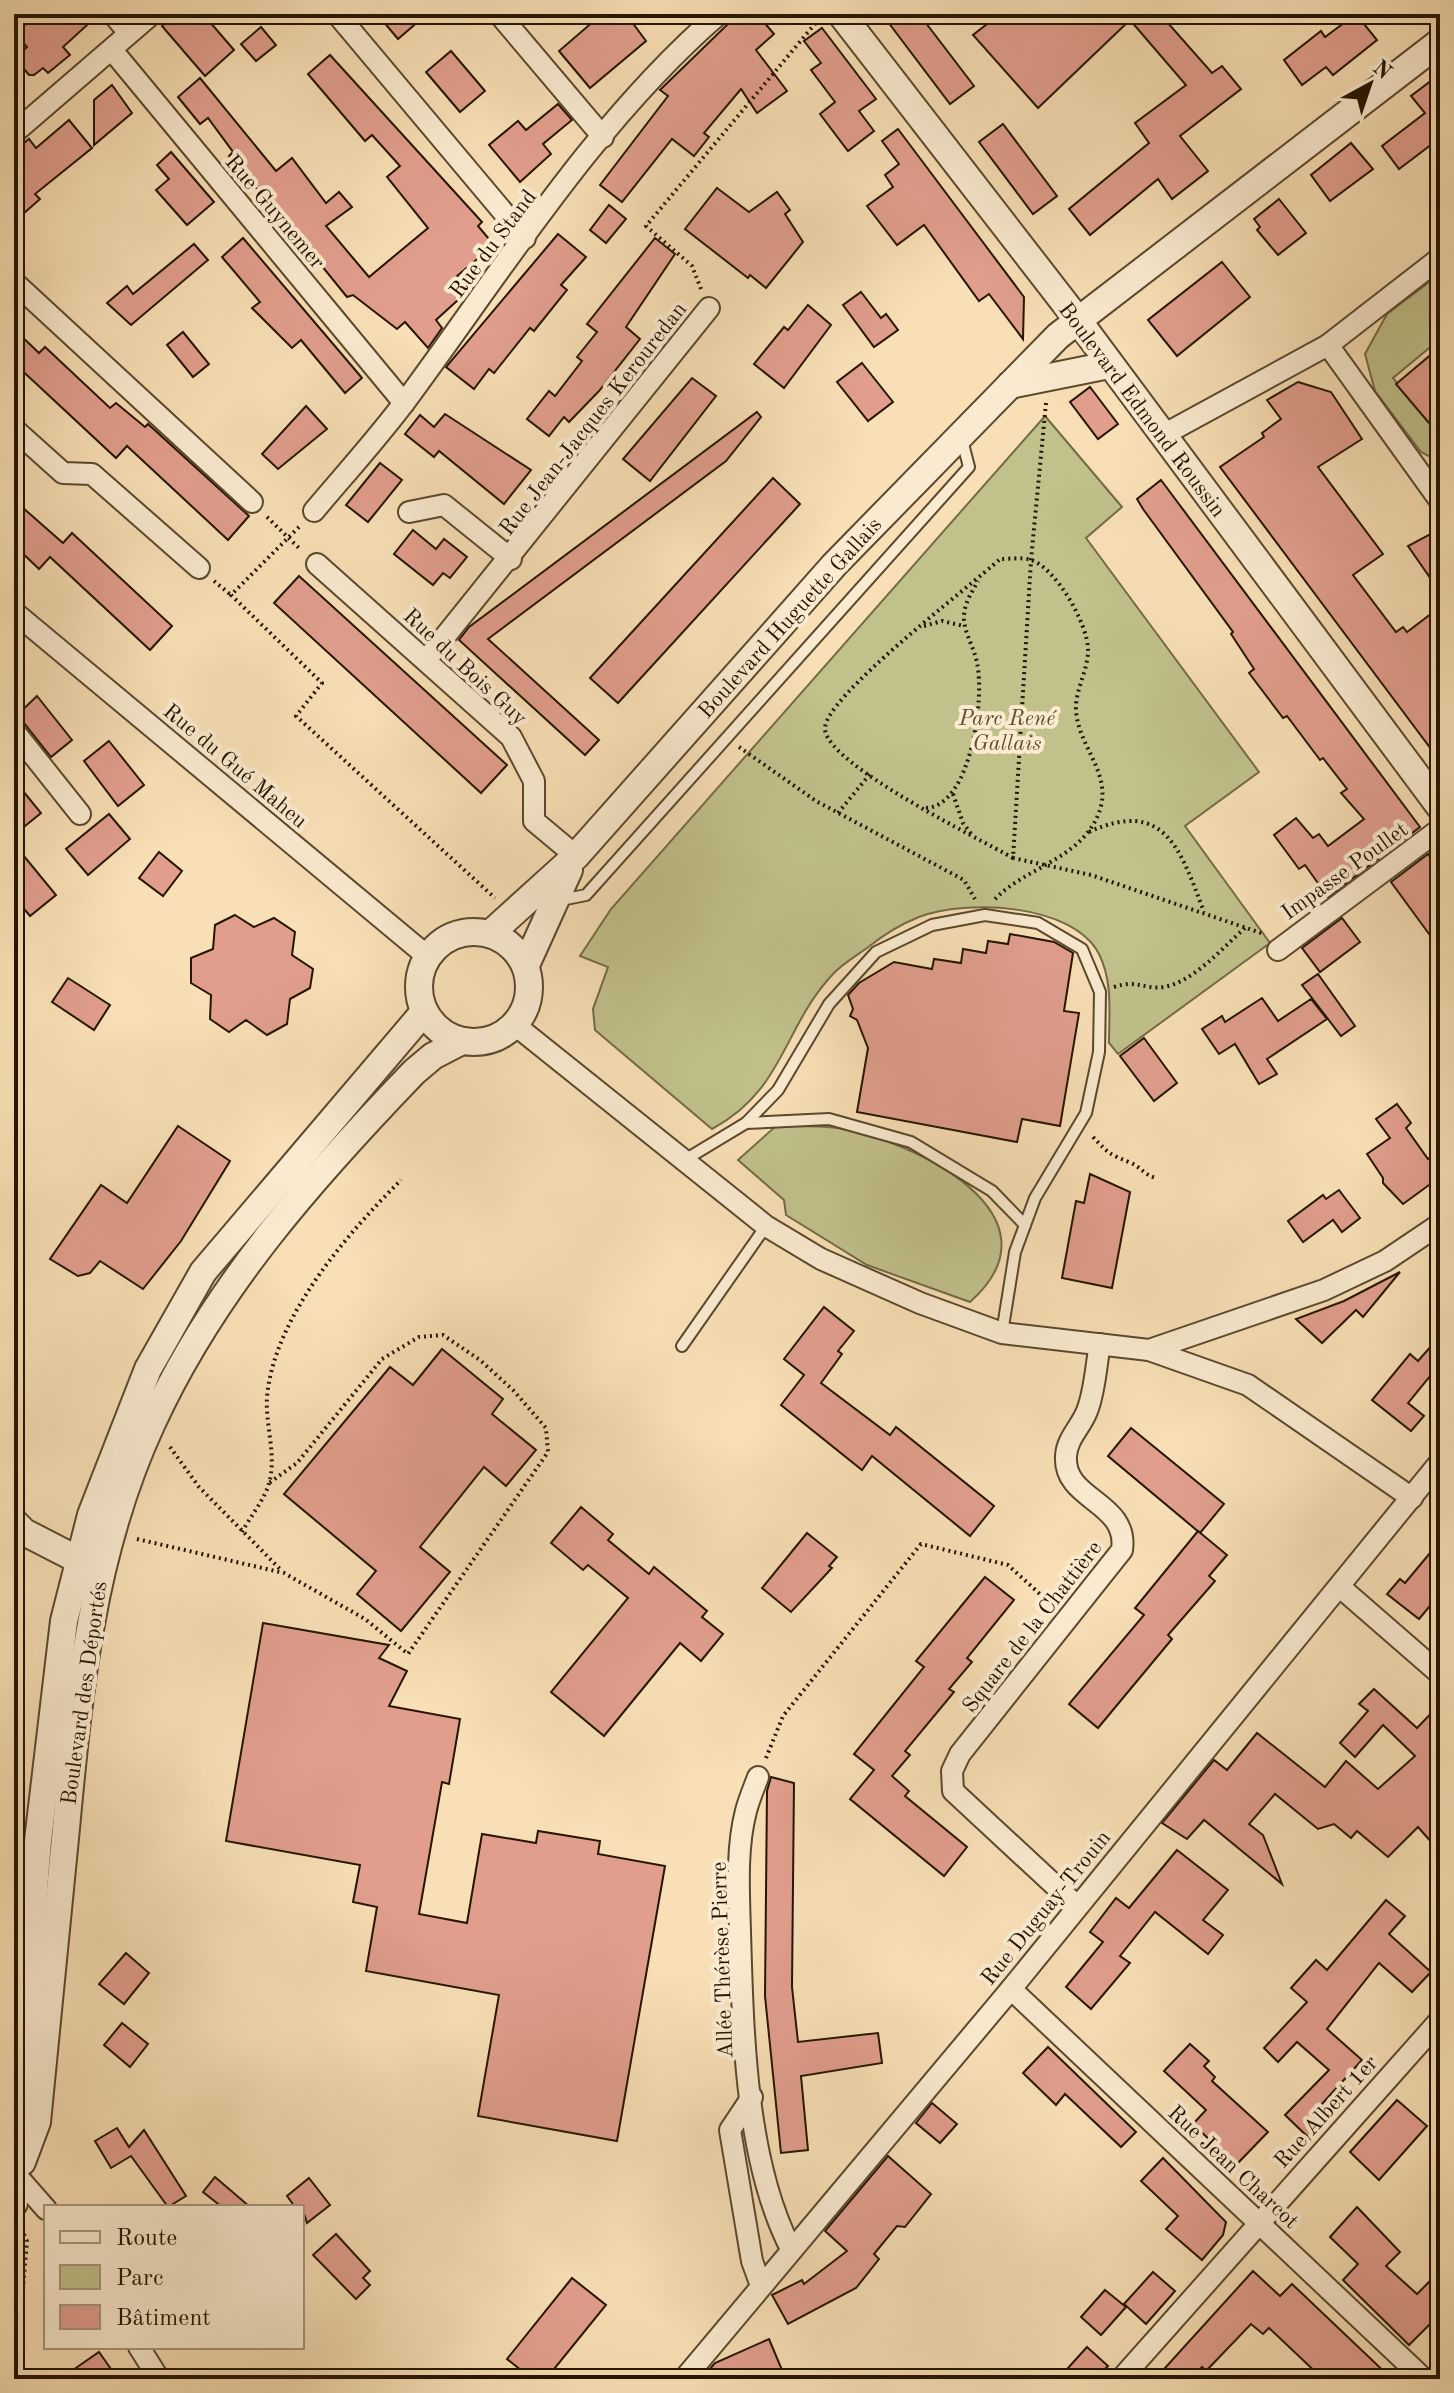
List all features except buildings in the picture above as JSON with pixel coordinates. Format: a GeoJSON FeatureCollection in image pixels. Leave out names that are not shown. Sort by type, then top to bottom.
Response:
{"type":"FeatureCollection","features":[{"type":"Feature","properties":{"kind":"street"},"geometry":{"type":"LineString","coordinates":[[113,14],[129,33]]}},
{"type":"Feature","properties":{"kind":"street"},"geometry":{"type":"LineString","coordinates":[[14,133],[152,14]]}},
{"type":"Feature","properties":{"kind":"street"},"geometry":{"type":"LineString","coordinates":[[337,14],[525,238]]}},
{"type":"Feature","properties":{"kind":"street"},"geometry":{"type":"LineString","coordinates":[[499,14],[603,137]]}},
{"type":"Feature","properties":{"kind":"street","name":"Rue du Stand"},"geometry":{"type":"LineString","coordinates":[[314,511],[404,403],[603,137],[673,53],[719,14]]}},
{"type":"Feature","properties":{"kind":"street","name":"Boulevard Edmond Roussin"},"geometry":{"type":"LineString","coordinates":[[841,14],[1077,319],[1440,807]]}},
{"type":"Feature","properties":{"kind":"street","name":"Boulevard Huguette Gallais"},"geometry":{"type":"LineString","coordinates":[[491,933],[576,856],[835,564],[1077,319],[1440,42]]}},
{"type":"Feature","properties":{"kind":"street","name":"Rue Guynemer"},"geometry":{"type":"LineString","coordinates":[[112,50],[404,403]]}},
{"type":"Feature","properties":{"kind":"street"},"geometry":{"type":"LineString","coordinates":[[1163,435],[1328,345],[1440,258]]}},
{"type":"Feature","properties":{"kind":"street"},"geometry":{"type":"LineString","coordinates":[[14,282],[252,502]]}},
{"type":"Feature","properties":{"kind":"street","name":"Rue Jean-Jacques Kerouredan"},"geometry":{"type":"LineString","coordinates":[[426,660],[511,559],[709,308]]}},
{"type":"Feature","properties":{"kind":"street"},"geometry":{"type":"LineString","coordinates":[[1328,345],[1440,501]]}},
{"type":"Feature","properties":{"kind":"street"},"geometry":{"type":"LineString","coordinates":[[1010,385],[1109,365]]}},
{"type":"Feature","properties":{"kind":"street"},"geometry":{"type":"LineString","coordinates":[[14,429],[63,473],[92,474],[199,568]]}},
{"type":"Feature","properties":{"kind":"street","name":"Rue Jean-Jacques Kerouredan"},"geometry":{"type":"LineString","coordinates":[[409,512],[444,505],[511,559]]}},
{"type":"Feature","properties":{"kind":"street","name":"Rue du Bois Guy"},"geometry":{"type":"LineString","coordinates":[[317,564],[511,737],[534,781],[534,821],[576,856]]}},
{"type":"Feature","properties":{"kind":"street","name":"Rue du Gué Maheu"},"geometry":{"type":"LineString","coordinates":[[14,612],[427,956]]}},
{"type":"Feature","properties":{"kind":"street"},"geometry":{"type":"LineString","coordinates":[[14,731],[80,814]]}},
{"type":"Feature","properties":{"kind":"street","name":"Impasse Poullet"},"geometry":{"type":"LineString","coordinates":[[1284,945],[1440,829]]}},
{"type":"Feature","properties":{"kind":"street","name":"Boulevard Huguette Gallais"},"geometry":{"type":"LineString","coordinates":[[526,965],[576,856]]}},
{"type":"Feature","properties":{"kind":"street"},"geometry":{"type":"LineString","coordinates":[[473,930],[491,933],[512,945],[526,965],[530,986],[526,1007],[515,1025],[490,1040],[462,1041],[440,1030],[424,1012],[418,993],[419,974],[427,956],[439,942],[473,930]]}},
{"type":"Feature","properties":{"kind":"street","name":"Boulevard des Déportés"},"geometry":{"type":"LineString","coordinates":[[17,2176],[16,2085],[39,1826],[64,1621],[89,1565],[148,1369],[203,1272],[424,1012]]}},
{"type":"Feature","properties":{"kind":"street"},"geometry":{"type":"LineString","coordinates":[[515,1025],[766,1226],[821,1259],[920,1303],[1002,1333],[1149,1350],[1248,1385],[1412,1498]]}},
{"type":"Feature","properties":{"kind":"street","name":"Boulevard des Déportés"},"geometry":{"type":"LineString","coordinates":[[17,2176],[37,2122],[81,1682],[89,1565],[111,1533],[152,1423],[213,1311],[264,1239],[414,1072],[433,1056],[462,1041]]}},
{"type":"Feature","properties":{"kind":"street"},"geometry":{"type":"LineString","coordinates":[[1149,1350],[1324,1290],[1385,1261],[1440,1224]]}},
{"type":"Feature","properties":{"kind":"street","name":"Square de la Chattière"},"geometry":{"type":"LineString","coordinates":[[1077,1906],[953,1791],[952,1771],[960,1754],[1114,1564],[1122,1550],[1125,1533],[1117,1519],[1071,1481],[1065,1457],[1071,1438],[1087,1411],[1100,1344]]}},
{"type":"Feature","properties":{"kind":"street","name":"Rue Duguay-Trouin"},"geometry":{"type":"LineString","coordinates":[[684,2379],[760,2283],[1011,1989],[1440,1462]]}},
{"type":"Feature","properties":{"kind":"street"},"geometry":{"type":"LineString","coordinates":[[15,1523],[24,1532],[89,1565]]}},
{"type":"Feature","properties":{"kind":"street"},"geometry":{"type":"LineString","coordinates":[[1340,1587],[1440,1674]]}},
{"type":"Feature","properties":{"kind":"street","name":"Allée Thérèse Pierre"},"geometry":{"type":"LineString","coordinates":[[758,1777],[745,1813],[739,1881],[752,2097],[764,2174],[779,2226],[791,2249]]}},
{"type":"Feature","properties":{"kind":"street","name":"Rue Jean Charcot"},"geometry":{"type":"LineString","coordinates":[[1011,1989],[1424,2379]]}},
{"type":"Feature","properties":{"kind":"street","name":"Rue Albert 1er"},"geometry":{"type":"LineString","coordinates":[[1121,2379],[1257,2222],[1440,2020]]}},
{"type":"Feature","properties":{"kind":"street"},"geometry":{"type":"LineString","coordinates":[[752,2097],[730,2130],[752,2261],[760,2283]]}},
{"type":"Feature","properties":{"kind":"street"},"geometry":{"type":"LineString","coordinates":[[17,2176],[44,2207]]}},
{"type":"Feature","properties":{"kind":"street"},"geometry":{"type":"LineString","coordinates":[[17,2176],[17,2215]]}},
{"type":"Feature","properties":{"kind":"street"},"geometry":{"type":"LineString","coordinates":[[140,2349],[159,2379]]}},
{"type":"Feature","properties":{"kind":"lane"},"geometry":{"type":"LineString","coordinates":[[555,902],[586,895],[969,467],[960,435]]}},
{"type":"Feature","properties":{"kind":"lane"},"geometry":{"type":"LineString","coordinates":[[682,1161],[746,1123],[778,1090],[829,1004],[876,952],[932,925],[985,915],[1038,923],[1082,949],[1100,992],[1099,1052],[1086,1113],[1035,1198],[1015,1252],[1002,1333]]}},
{"type":"Feature","properties":{"kind":"lane"},"geometry":{"type":"LineString","coordinates":[[746,1123],[829,1119],[911,1142],[992,1191],[1025,1225]]}},
{"type":"Feature","properties":{"kind":"lane"},"geometry":{"type":"LineString","coordinates":[[682,1346],[766,1226]]}},
{"type":"Feature","properties":{"kind":"path"},"geometry":{"type":"LineString","coordinates":[[709,308],[692,266],[646,226],[819,18],[827,14]]}},
{"type":"Feature","properties":{"kind":"path"},"geometry":{"type":"LineString","coordinates":[[1013,858],[1031,560],[1049,376]]}},
{"type":"Feature","properties":{"kind":"path"},"geometry":{"type":"LineString","coordinates":[[252,502],[317,564]]}},
{"type":"Feature","properties":{"kind":"path"},"geometry":{"type":"LineString","coordinates":[[314,511],[231,595],[322,683],[296,716],[513,914]]}},
{"type":"Feature","properties":{"kind":"path"},"geometry":{"type":"LineString","coordinates":[[727,738],[838,813],[964,880],[985,915],[996,898],[1015,882],[1048,865],[1064,856],[1087,833],[1098,816],[1103,797],[1100,773],[1076,712],[1088,648],[1074,605],[1051,574],[1031,560],[1000,559],[853,683],[826,716],[825,733],[843,758],[922,808],[1013,858],[1048,865],[1091,875],[1246,927],[1284,945]]}},
{"type":"Feature","properties":{"kind":"path"},"geometry":{"type":"LineString","coordinates":[[922,808],[943,805],[953,794],[974,736],[978,709],[977,662],[964,626],[967,602],[982,576]]}},
{"type":"Feature","properties":{"kind":"path"},"geometry":{"type":"LineString","coordinates":[[922,627],[942,621],[964,626]]}},
{"type":"Feature","properties":{"kind":"path"},"geometry":{"type":"LineString","coordinates":[[838,813],[870,774]]}},
{"type":"Feature","properties":{"kind":"path"},"geometry":{"type":"LineString","coordinates":[[953,794],[963,823],[973,836]]}},
{"type":"Feature","properties":{"kind":"path"},"geometry":{"type":"LineString","coordinates":[[1087,833],[1115,820],[1140,818],[1174,844],[1185,861],[1205,913]]}},
{"type":"Feature","properties":{"kind":"path"},"geometry":{"type":"LineString","coordinates":[[1100,992],[1131,982],[1161,988],[1184,980],[1246,927]]}},
{"type":"Feature","properties":{"kind":"path"},"geometry":{"type":"LineString","coordinates":[[1080,1124],[1114,1159],[1131,1162],[1145,1176],[1156,1178]]}},
{"type":"Feature","properties":{"kind":"path"},"geometry":{"type":"LineString","coordinates":[[269,1483],[267,1397],[277,1354],[302,1301],[362,1219],[401,1180]]}},
{"type":"Feature","properties":{"kind":"path"},"geometry":{"type":"LineString","coordinates":[[152,1423],[199,1487],[242,1532],[284,1573],[365,1619],[408,1654],[548,1452],[546,1428],[513,1390],[480,1360],[443,1335],[419,1337],[382,1359],[297,1463],[269,1483],[242,1532]]}},
{"type":"Feature","properties":{"kind":"path"},"geometry":{"type":"LineString","coordinates":[[111,1533],[284,1573]]}},
{"type":"Feature","properties":{"kind":"path"},"geometry":{"type":"LineString","coordinates":[[758,1777],[783,1716],[921,1544],[1008,1565],[1069,1620]]}},
{"type":"Feature","properties":{"kind":"path"},"geometry":{"type":"LineString","coordinates":[[17,2215],[27,2241],[17,2355],[20,2379]]}},
{"type":"Feature","properties":{"kind":"green space"},"geometry":{"type":"Polygon","coordinates":[[[1440,274],[1440,339],[1393,378],[1440,435],[1440,462],[1421,452],[1375,391],[1365,354],[1387,314],[1440,274]]]}},
{"type":"Feature","properties":{"kind":"green space","name":"Parc René Gallais"},"geometry":{"type":"Polygon","coordinates":[[[1045,416],[1122,507],[1086,538],[1259,772],[1185,826],[1270,943],[1118,1054],[1109,1043],[1109,998],[1103,965],[1099,954],[1085,937],[1066,924],[1043,915],[1016,910],[963,908],[919,917],[885,935],[833,974],[816,994],[769,1077],[736,1114],[712,1129],[595,1030],[593,1009],[608,967],[580,956],[611,909],[1045,416]]]}},
{"type":"Feature","properties":{"kind":"green space"},"geometry":{"type":"Polygon","coordinates":[[[776,1126],[830,1127],[869,1135],[939,1165],[969,1187],[991,1212],[1001,1240],[996,1270],[970,1302],[867,1265],[786,1215],[784,1200],[738,1160],[776,1126]]]}}]}
